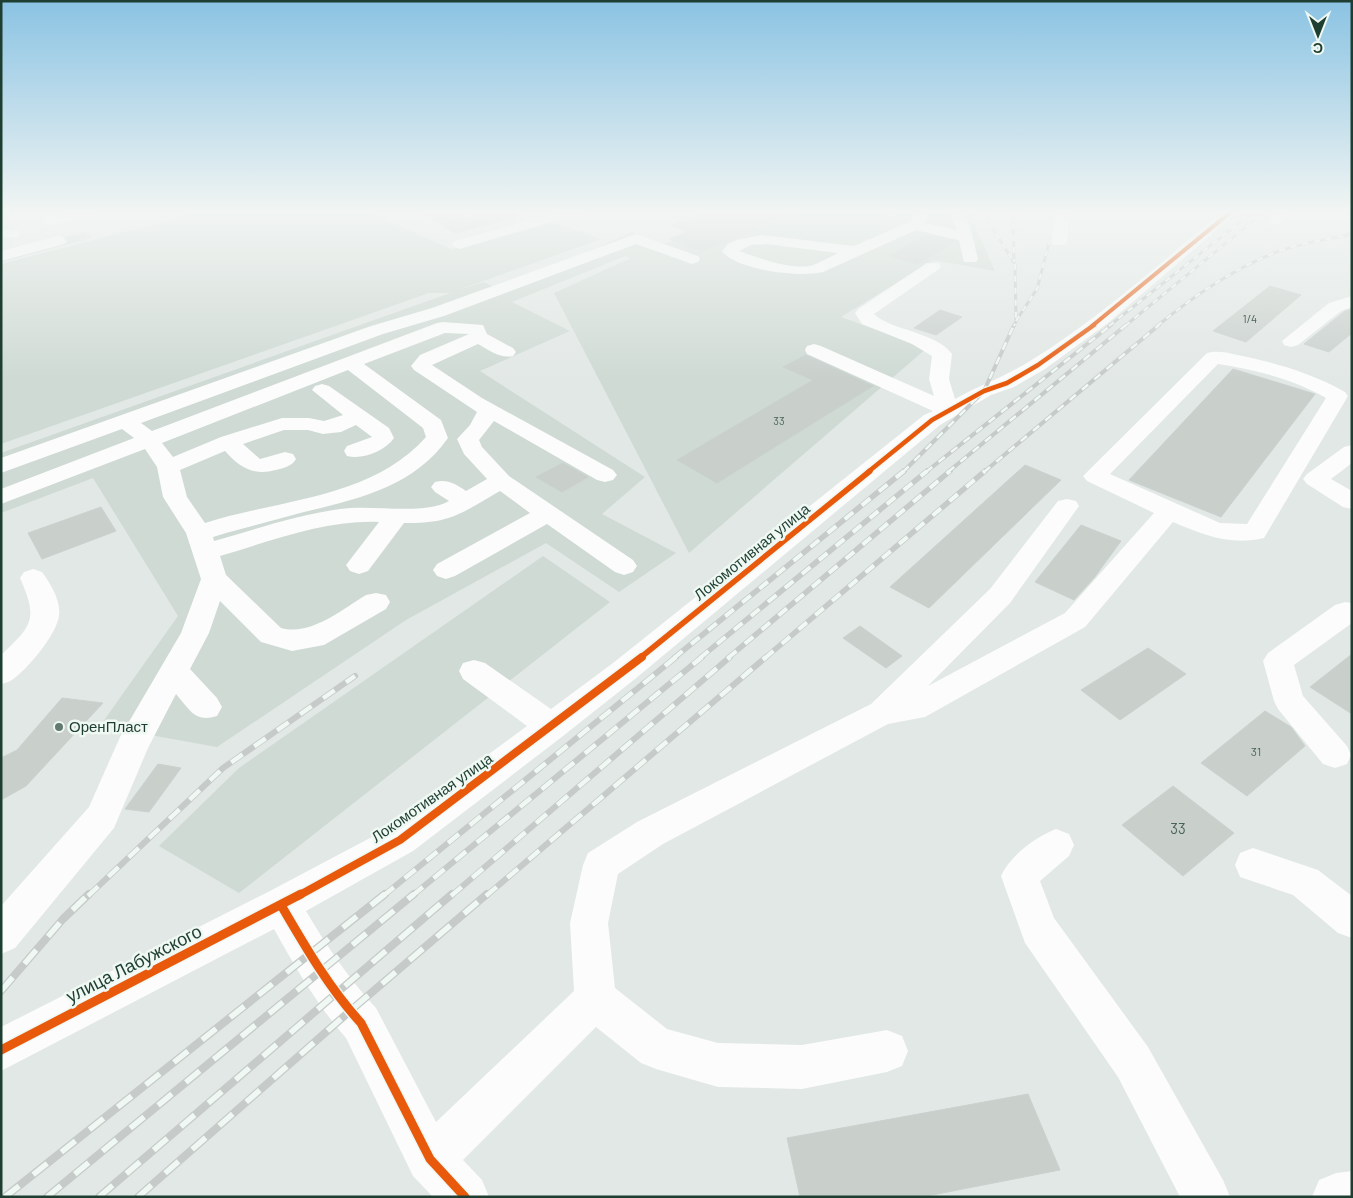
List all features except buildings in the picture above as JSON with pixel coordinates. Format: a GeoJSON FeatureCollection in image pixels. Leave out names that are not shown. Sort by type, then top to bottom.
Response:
{"type":"FeatureCollection","features":[{"type":"Feature","properties":{"kind":"street"},"geometry":{"type":"LineString","coordinates":[[1,466],[377,330],[438,312],[560,267]]}},
{"type":"Feature","properties":{"kind":"street"},"geometry":{"type":"LineString","coordinates":[[774,267],[784,270],[806,271],[821,267]]}},
{"type":"Feature","properties":{"kind":"street"},"geometry":{"type":"LineString","coordinates":[[932,267],[864,312],[868,320],[919,340],[942,354],[939,379],[948,410]]}},
{"type":"Feature","properties":{"kind":"street","name":"Локомотивная улица"},"geometry":{"type":"LineString","coordinates":[[281,905],[400,840],[552,727],[647,652],[932,420],[984,391],[1007,383],[1038,365],[1102,319],[1165,267]]}},
{"type":"Feature","properties":{"kind":"street"},"geometry":{"type":"LineString","coordinates":[[1291,341],[1335,307],[1352,300]]}},
{"type":"Feature","properties":{"kind":"street"},"geometry":{"type":"LineString","coordinates":[[1,497],[443,327],[483,331],[506,352]]}},
{"type":"Feature","properties":{"kind":"street"},"geometry":{"type":"LineString","coordinates":[[483,331],[427,360],[421,366],[489,410],[605,475]]}},
{"type":"Feature","properties":{"kind":"street"},"geometry":{"type":"LineString","coordinates":[[814,350],[948,410]]}},
{"type":"Feature","properties":{"kind":"street"},"geometry":{"type":"LineString","coordinates":[[1214,357],[1250,363],[1316,383],[1338,396],[1254,532],[1216,531],[1169,511],[1095,476],[1214,357]]}},
{"type":"Feature","properties":{"kind":"street"},"geometry":{"type":"LineString","coordinates":[[206,555],[391,478],[425,454],[437,438],[433,425],[350,363]]}},
{"type":"Feature","properties":{"kind":"street"},"geometry":{"type":"LineString","coordinates":[[322,390],[381,433],[383,438],[380,442],[355,451]]}},
{"type":"Feature","properties":{"kind":"street"},"geometry":{"type":"LineString","coordinates":[[489,410],[479,428],[468,439],[472,449],[501,481],[624,566]]}},
{"type":"Feature","properties":{"kind":"street"},"geometry":{"type":"LineString","coordinates":[[168,467],[229,442],[282,424],[295,422],[323,428],[333,427],[358,417]]}},
{"type":"Feature","properties":{"kind":"street"},"geometry":{"type":"LineString","coordinates":[[125,420],[148,439],[168,467],[175,497],[206,555],[270,635],[292,641],[314,638],[376,602]]}},
{"type":"Feature","properties":{"kind":"street"},"geometry":{"type":"LineString","coordinates":[[229,442],[249,464],[260,468],[285,459]]}},
{"type":"Feature","properties":{"kind":"street"},"geometry":{"type":"LineString","coordinates":[[1352,452],[1315,479],[1352,502]]}},
{"type":"Feature","properties":{"kind":"street"},"geometry":{"type":"LineString","coordinates":[[206,555],[285,528],[341,516],[373,514],[430,516],[449,511],[501,481]]}},
{"type":"Feature","properties":{"kind":"street"},"geometry":{"type":"LineString","coordinates":[[442,487],[466,501]]}},
{"type":"Feature","properties":{"kind":"street"},"geometry":{"type":"LineString","coordinates":[[887,1052],[802,1067],[718,1065],[656,1048],[595,999],[589,923],[601,866],[650,833],[882,713],[1000,596],[1066,506]]}},
{"type":"Feature","properties":{"kind":"street"},"geometry":{"type":"LineString","coordinates":[[882,713],[914,708],[1075,620],[1169,511]]}},
{"type":"Feature","properties":{"kind":"street"},"geometry":{"type":"LineString","coordinates":[[446,570],[548,513]]}},
{"type":"Feature","properties":{"kind":"street"},"geometry":{"type":"LineString","coordinates":[[358,565],[397,515]]}},
{"type":"Feature","properties":{"kind":"street"},"geometry":{"type":"LineString","coordinates":[[1,935],[102,817],[132,746],[195,633],[206,555]]}},
{"type":"Feature","properties":{"kind":"street"},"geometry":{"type":"LineString","coordinates":[[1,673],[29,644],[42,626],[46,608],[33,578]]}},
{"type":"Feature","properties":{"kind":"street"},"geometry":{"type":"LineString","coordinates":[[1335,755],[1289,701],[1278,661],[1345,612],[1352,613]]}},
{"type":"Feature","properties":{"kind":"street"},"geometry":{"type":"LineString","coordinates":[[474,671],[552,727]]}},
{"type":"Feature","properties":{"kind":"street"},"geometry":{"type":"LineString","coordinates":[[174,672],[206,707]]}},
{"type":"Feature","properties":{"kind":"street"},"geometry":{"type":"LineString","coordinates":[[1056,845],[1019,876],[1039,930],[1133,1062],[1206,1197]]}},
{"type":"Feature","properties":{"kind":"street"},"geometry":{"type":"LineString","coordinates":[[1253,866],[1304,882],[1351,917]]}},
{"type":"Feature","properties":{"kind":"street"},"geometry":{"type":"LineString","coordinates":[[281,905],[310,955],[350,1011],[361,1023],[430,1159],[465,1197]]}},
{"type":"Feature","properties":{"kind":"street","name":"улица Лабужского"},"geometry":{"type":"LineString","coordinates":[[1,1050],[281,905]]}},
{"type":"Feature","properties":{"kind":"street"},"geometry":{"type":"LineString","coordinates":[[430,1159],[595,999]]}},
{"type":"Feature","properties":{"kind":"street"},"geometry":{"type":"LineString","coordinates":[[1336,1197],[1352,1194]]}},
{"type":"Feature","properties":{"kind":"shaded area"},"geometry":{"type":"Polygon","coordinates":[[[1,267],[523,267],[458,290],[484,282],[498,289],[554,267],[598,267],[512,302],[570,331],[480,371],[645,477],[602,514],[676,553],[619,592],[546,543],[406,620],[217,747],[100,726],[178,616],[93,478],[1,513],[1,453],[450,293],[429,293],[1,444],[1,267]]]}},
{"type":"Feature","properties":{"kind":"shaded area"},"geometry":{"type":"Polygon","coordinates":[[[611,267],[923,267],[841,317],[927,348],[689,553],[554,293],[611,267]]]}},
{"type":"Feature","properties":{"kind":"shaded area"},"geometry":{"type":"Polygon","coordinates":[[[972,267],[993,267],[995,271],[972,267]]]}},
{"type":"Feature","properties":{"kind":"shaded area"},"geometry":{"type":"Polygon","coordinates":[[[543,556],[610,602],[239,893],[159,846],[239,768],[543,556]]]}},
{"type":"Feature","properties":{"kind":"railway"},"geometry":{"type":"LineString","coordinates":[[1015,267],[1016,321]]}},
{"type":"Feature","properties":{"kind":"railway"},"geometry":{"type":"LineString","coordinates":[[1016,321],[1037,289],[1043,267]]}},
{"type":"Feature","properties":{"kind":"railway"},"geometry":{"type":"LineString","coordinates":[[1109,326],[1184,267]]}},
{"type":"Feature","properties":{"kind":"railway"},"geometry":{"type":"LineString","coordinates":[[1125,326],[1197,267]]}},
{"type":"Feature","properties":{"kind":"railway"},"geometry":{"type":"LineString","coordinates":[[1157,326],[1213,285],[1245,267]]}},
{"type":"Feature","properties":{"kind":"railway"},"geometry":{"type":"LineString","coordinates":[[1014,326],[1016,321]]}},
{"type":"Feature","properties":{"kind":"railway"},"geometry":{"type":"LineString","coordinates":[[904,471],[984,391],[1014,325]]}},
{"type":"Feature","properties":{"kind":"railway"},"geometry":{"type":"LineString","coordinates":[[926,472],[1111,325]]}},
{"type":"Feature","properties":{"kind":"railway"},"geometry":{"type":"LineString","coordinates":[[948,472],[1126,325]]}},
{"type":"Feature","properties":{"kind":"railway"},"geometry":{"type":"LineString","coordinates":[[984,472],[1159,325]]}},
{"type":"Feature","properties":{"kind":"railway"},"geometry":{"type":"LineString","coordinates":[[674,658],[904,471]]}},
{"type":"Feature","properties":{"kind":"railway"},"geometry":{"type":"LineString","coordinates":[[700,658],[927,471]]}},
{"type":"Feature","properties":{"kind":"railway"},"geometry":{"type":"LineString","coordinates":[[728,658],[950,471]]}},
{"type":"Feature","properties":{"kind":"railway"},"geometry":{"type":"LineString","coordinates":[[765,658],[985,471]]}},
{"type":"Feature","properties":{"kind":"railway"},"geometry":{"type":"LineString","coordinates":[[383,896],[676,657]]}},
{"type":"Feature","properties":{"kind":"railway"},"geometry":{"type":"LineString","coordinates":[[412,896],[702,657]]}},
{"type":"Feature","properties":{"kind":"railway"},"geometry":{"type":"LineString","coordinates":[[451,896],[730,657]]}},
{"type":"Feature","properties":{"kind":"railway"},"geometry":{"type":"LineString","coordinates":[[486,896],[766,657]]}},
{"type":"Feature","properties":{"kind":"railway"},"geometry":{"type":"LineString","coordinates":[[88,896],[223,768],[355,676]]}},
{"type":"Feature","properties":{"kind":"railway"},"geometry":{"type":"LineString","coordinates":[[1,991],[63,919],[89,894]]}},
{"type":"Feature","properties":{"kind":"railway"},"geometry":{"type":"LineString","coordinates":[[5,1197],[385,894]]}},
{"type":"Feature","properties":{"kind":"railway"},"geometry":{"type":"LineString","coordinates":[[47,1197],[414,894]]}},
{"type":"Feature","properties":{"kind":"railway"},"geometry":{"type":"LineString","coordinates":[[99,1197],[452,894]]}},
{"type":"Feature","properties":{"kind":"railway"},"geometry":{"type":"LineString","coordinates":[[138,1197],[487,894]]}},
{"type":"Feature","properties":{"kind":"cycle path"},"geometry":{"type":"LineString","coordinates":[[1,1050],[281,905],[400,840],[624,671],[932,420],[984,391],[1007,383],[1038,365],[1102,319],[1165,267]]}},
{"type":"Feature","properties":{"kind":"cycle path"},"geometry":{"type":"LineString","coordinates":[[281,905],[310,955],[350,1011],[361,1023],[430,1159],[465,1197]]}},
{"type":"Feature","properties":{"kind":"place","name":"ОренПласт"},"geometry":{"type":"Point","coordinates":[59,727]}}]}
